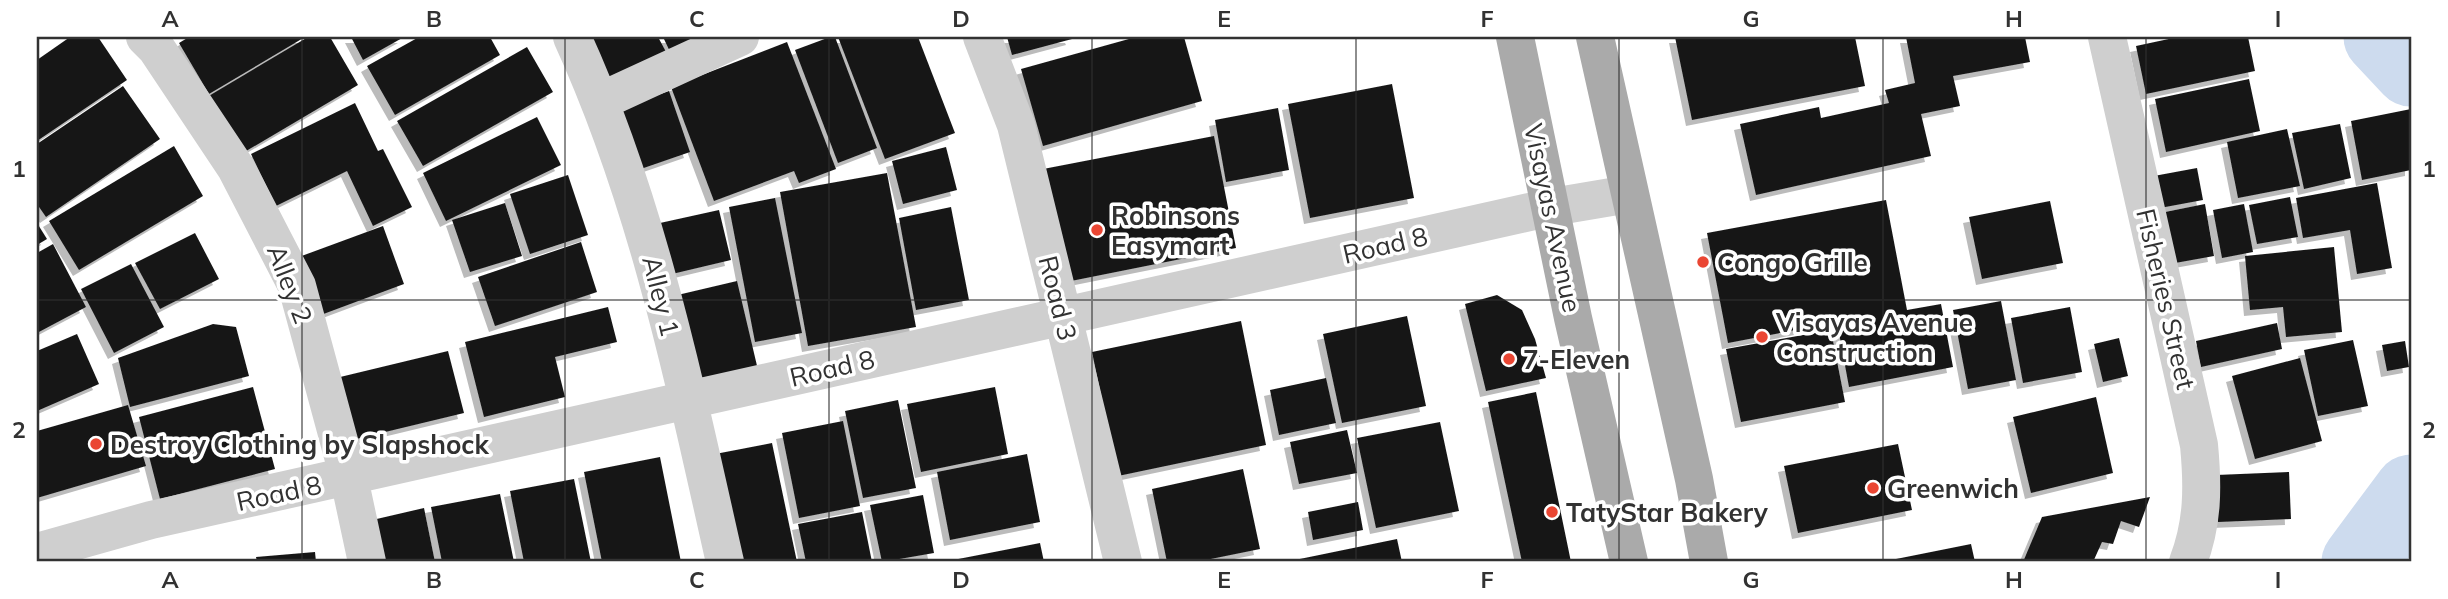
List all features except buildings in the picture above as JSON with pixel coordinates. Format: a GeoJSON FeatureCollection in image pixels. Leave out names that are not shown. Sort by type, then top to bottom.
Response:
{"type":"FeatureCollection","features":[{"type":"Feature","properties":{"kind":"main road","name":"Visayas Avenue"},"geometry":{"type":"LineString","coordinates":[[1515,37],[1573,318],[1629,562]]}},
{"type":"Feature","properties":{"kind":"main road"},"geometry":{"type":"LineString","coordinates":[[1595,37],[1694,479],[1709,562]]}},
{"type":"Feature","properties":{"kind":"street","name":"Alley 2"},"geometry":{"type":"LineString","coordinates":[[145,37],[156,48],[236,168],[297,286],[349,478],[367,562]]}},
{"type":"Feature","properties":{"kind":"street","name":"Alley 1"},"geometry":{"type":"LineString","coordinates":[[572,37],[601,101],[649,248],[725,562]]}},
{"type":"Feature","properties":{"kind":"street"},"geometry":{"type":"LineString","coordinates":[[601,101],[740,37]]}},
{"type":"Feature","properties":{"kind":"street","name":"Road 3"},"geometry":{"type":"LineString","coordinates":[[982,37],[1016,125],[1123,562]]}},
{"type":"Feature","properties":{"kind":"street","name":"Fisheries Street"},"geometry":{"type":"LineString","coordinates":[[2107,37],[2199,445],[2203,484],[2200,523],[2188,562]]}},
{"type":"Feature","properties":{"kind":"street","name":"Road 8"},"geometry":{"type":"LineString","coordinates":[[37,552],[151,520],[349,478],[1552,207],[1629,194]]}},
{"type":"Feature","properties":{"kind":"waterway"},"geometry":{"type":"LineString","coordinates":[[2381,37],[2411,69]]}},
{"type":"Feature","properties":{"kind":"waterway"},"geometry":{"type":"LineString","coordinates":[[2359,562],[2411,492]]}},
{"type":"Feature","properties":{"kind":"place","name":"Robinsons Easymart"},"geometry":{"type":"Point","coordinates":[1097,230]}},
{"type":"Feature","properties":{"kind":"place","name":"Congo Grille"},"geometry":{"type":"Point","coordinates":[1703,262]}},
{"type":"Feature","properties":{"kind":"place","name":"Visayas Avenue Construction"},"geometry":{"type":"Point","coordinates":[1762,337]}},
{"type":"Feature","properties":{"kind":"place","name":"7-Eleven"},"geometry":{"type":"Point","coordinates":[1509,359]}},
{"type":"Feature","properties":{"kind":"place","name":"Destroy Clothing by Slapshock"},"geometry":{"type":"Point","coordinates":[96,444]}},
{"type":"Feature","properties":{"kind":"place","name":"Greenwich"},"geometry":{"type":"Point","coordinates":[1873,488]}},
{"type":"Feature","properties":{"kind":"place","name":"TatyStar Bakery"},"geometry":{"type":"Point","coordinates":[1552,512]}}]}
